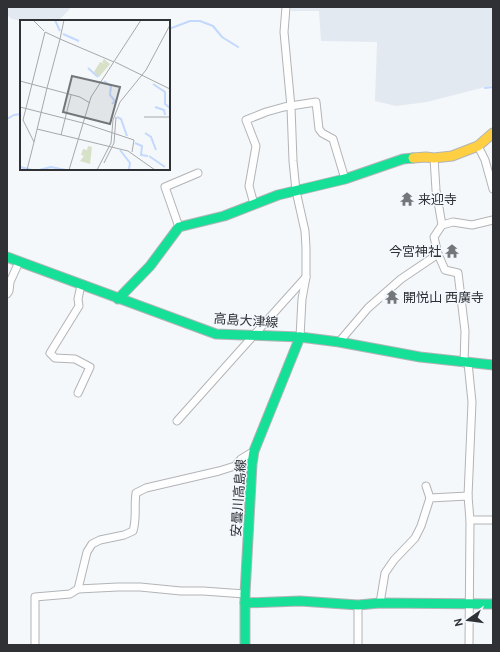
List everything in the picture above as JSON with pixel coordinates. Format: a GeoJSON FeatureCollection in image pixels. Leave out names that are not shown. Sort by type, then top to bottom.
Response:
{"type":"FeatureCollection","features":[{"type":"Feature","properties":{"kind":"main road"},"geometry":{"type":"LineString","coordinates":[[118,299],[150,266],[180,227],[224,216],[278,195],[345,180],[403,159],[452,156],[478,146],[493,133]]}},
{"type":"Feature","properties":{"kind":"main road","name":"高島大津線"},"geometry":{"type":"LineString","coordinates":[[7,257],[216,334],[300,337],[339,342],[420,357],[493,365]]}},
{"type":"Feature","properties":{"kind":"main road","name":"安曇川高島線"},"geometry":{"type":"LineString","coordinates":[[245,645],[245,599],[250,486],[254,451],[300,337]]}},
{"type":"Feature","properties":{"kind":"main road"},"geometry":{"type":"LineString","coordinates":[[245,599],[358,605],[380,603],[493,604]]}},
{"type":"Feature","properties":{"kind":"street"},"geometry":{"type":"LineString","coordinates":[[286,7],[284,32],[291,107],[296,191],[305,231],[306,277],[302,299],[300,337]]}},
{"type":"Feature","properties":{"kind":"street"},"geometry":{"type":"LineString","coordinates":[[254,204],[249,186],[256,146],[246,120],[284,107],[316,102],[319,129],[322,133],[333,139],[345,180]]}},
{"type":"Feature","properties":{"kind":"street"},"geometry":{"type":"LineString","coordinates":[[478,146],[493,190]]}},
{"type":"Feature","properties":{"kind":"street"},"geometry":{"type":"LineString","coordinates":[[434,158],[436,190],[442,225]]}},
{"type":"Feature","properties":{"kind":"street"},"geometry":{"type":"LineString","coordinates":[[180,227],[165,187],[198,173]]}},
{"type":"Feature","properties":{"kind":"street"},"geometry":{"type":"LineString","coordinates":[[469,645],[468,604],[470,520],[468,496],[472,402],[466,363],[465,331],[458,273],[445,270],[438,254],[434,237],[442,225],[453,222],[472,225],[493,220]]}},
{"type":"Feature","properties":{"kind":"street"},"geometry":{"type":"LineString","coordinates":[[339,342],[368,308],[404,276],[438,254]]}},
{"type":"Feature","properties":{"kind":"street"},"geometry":{"type":"LineString","coordinates":[[7,294],[9,291],[10,282],[19,262]]}},
{"type":"Feature","properties":{"kind":"street"},"geometry":{"type":"LineString","coordinates":[[177,421],[306,277]]}},
{"type":"Feature","properties":{"kind":"street"},"geometry":{"type":"LineString","coordinates":[[78,393],[90,367],[75,359],[55,358],[50,353],[79,306],[78,299],[81,285]]}},
{"type":"Feature","properties":{"kind":"street"},"geometry":{"type":"LineString","coordinates":[[78,589],[87,552],[92,544],[100,540],[124,535],[133,531],[136,521],[136,493],[146,488],[219,471],[234,466],[241,459],[254,451]]}},
{"type":"Feature","properties":{"kind":"street"},"geometry":{"type":"LineString","coordinates":[[380,603],[385,573],[394,560],[415,538],[421,526],[430,498],[426,486]]}},
{"type":"Feature","properties":{"kind":"street"},"geometry":{"type":"LineString","coordinates":[[430,498],[468,496]]}},
{"type":"Feature","properties":{"kind":"street"},"geometry":{"type":"LineString","coordinates":[[470,520],[493,520]]}},
{"type":"Feature","properties":{"kind":"street"},"geometry":{"type":"LineString","coordinates":[[35,645],[35,597],[70,594],[78,589],[140,587],[181,591],[203,591],[245,599]]}},
{"type":"Feature","properties":{"kind":"street"},"geometry":{"type":"LineString","coordinates":[[358,605],[358,645]]}},
{"type":"Feature","properties":{"kind":"shaded area"},"geometry":{"type":"Polygon","coordinates":[[[7,7],[68,7],[70,9],[59,20],[20,21],[12,19],[7,15],[7,7]]]}},
{"type":"Feature","properties":{"kind":"shaded area"},"geometry":{"type":"Polygon","coordinates":[[[291,7],[493,7],[493,85],[427,102],[396,106],[375,101],[377,42],[321,41],[319,11],[291,11],[291,7]]]}},
{"type":"Feature","properties":{"kind":"waterway"},"geometry":{"type":"LineString","coordinates":[[170,29],[190,21],[200,21],[213,26],[222,37],[238,47]]}},
{"type":"Feature","properties":{"kind":"waterway"},"geometry":{"type":"LineString","coordinates":[[485,88],[493,87]]}},
{"type":"Feature","properties":{"kind":"waterway"},"geometry":{"type":"LineString","coordinates":[[7,119],[14,115],[20,114]]}},
{"type":"Feature","properties":{"kind":"traffic: fast"},"geometry":{"type":"LineString","coordinates":[[118,299],[150,266],[179,227],[224,216],[278,195],[345,179],[403,159],[413,158]]}},
{"type":"Feature","properties":{"kind":"traffic: fast"},"geometry":{"type":"LineString","coordinates":[[7,257],[216,334],[300,337],[339,342],[420,357],[493,365]]}},
{"type":"Feature","properties":{"kind":"traffic: fast"},"geometry":{"type":"LineString","coordinates":[[245,645],[245,594],[254,451],[300,337]]}},
{"type":"Feature","properties":{"kind":"traffic: fast"},"geometry":{"type":"LineString","coordinates":[[245,603],[300,601],[358,605],[380,603],[493,604]]}},
{"type":"Feature","properties":{"kind":"traffic: slow"},"geometry":{"type":"LineString","coordinates":[[413,158],[452,156],[478,146],[493,133]]}},
{"type":"Feature","properties":{"kind":"place","name":"来迎寺"},"geometry":{"type":"Point","coordinates":[407,199]}},
{"type":"Feature","properties":{"kind":"place","name":"今宮神社"},"geometry":{"type":"Point","coordinates":[452,251]}},
{"type":"Feature","properties":{"kind":"place","name":"開悦山 西廣寺"},"geometry":{"type":"Point","coordinates":[392,297]}}]}
